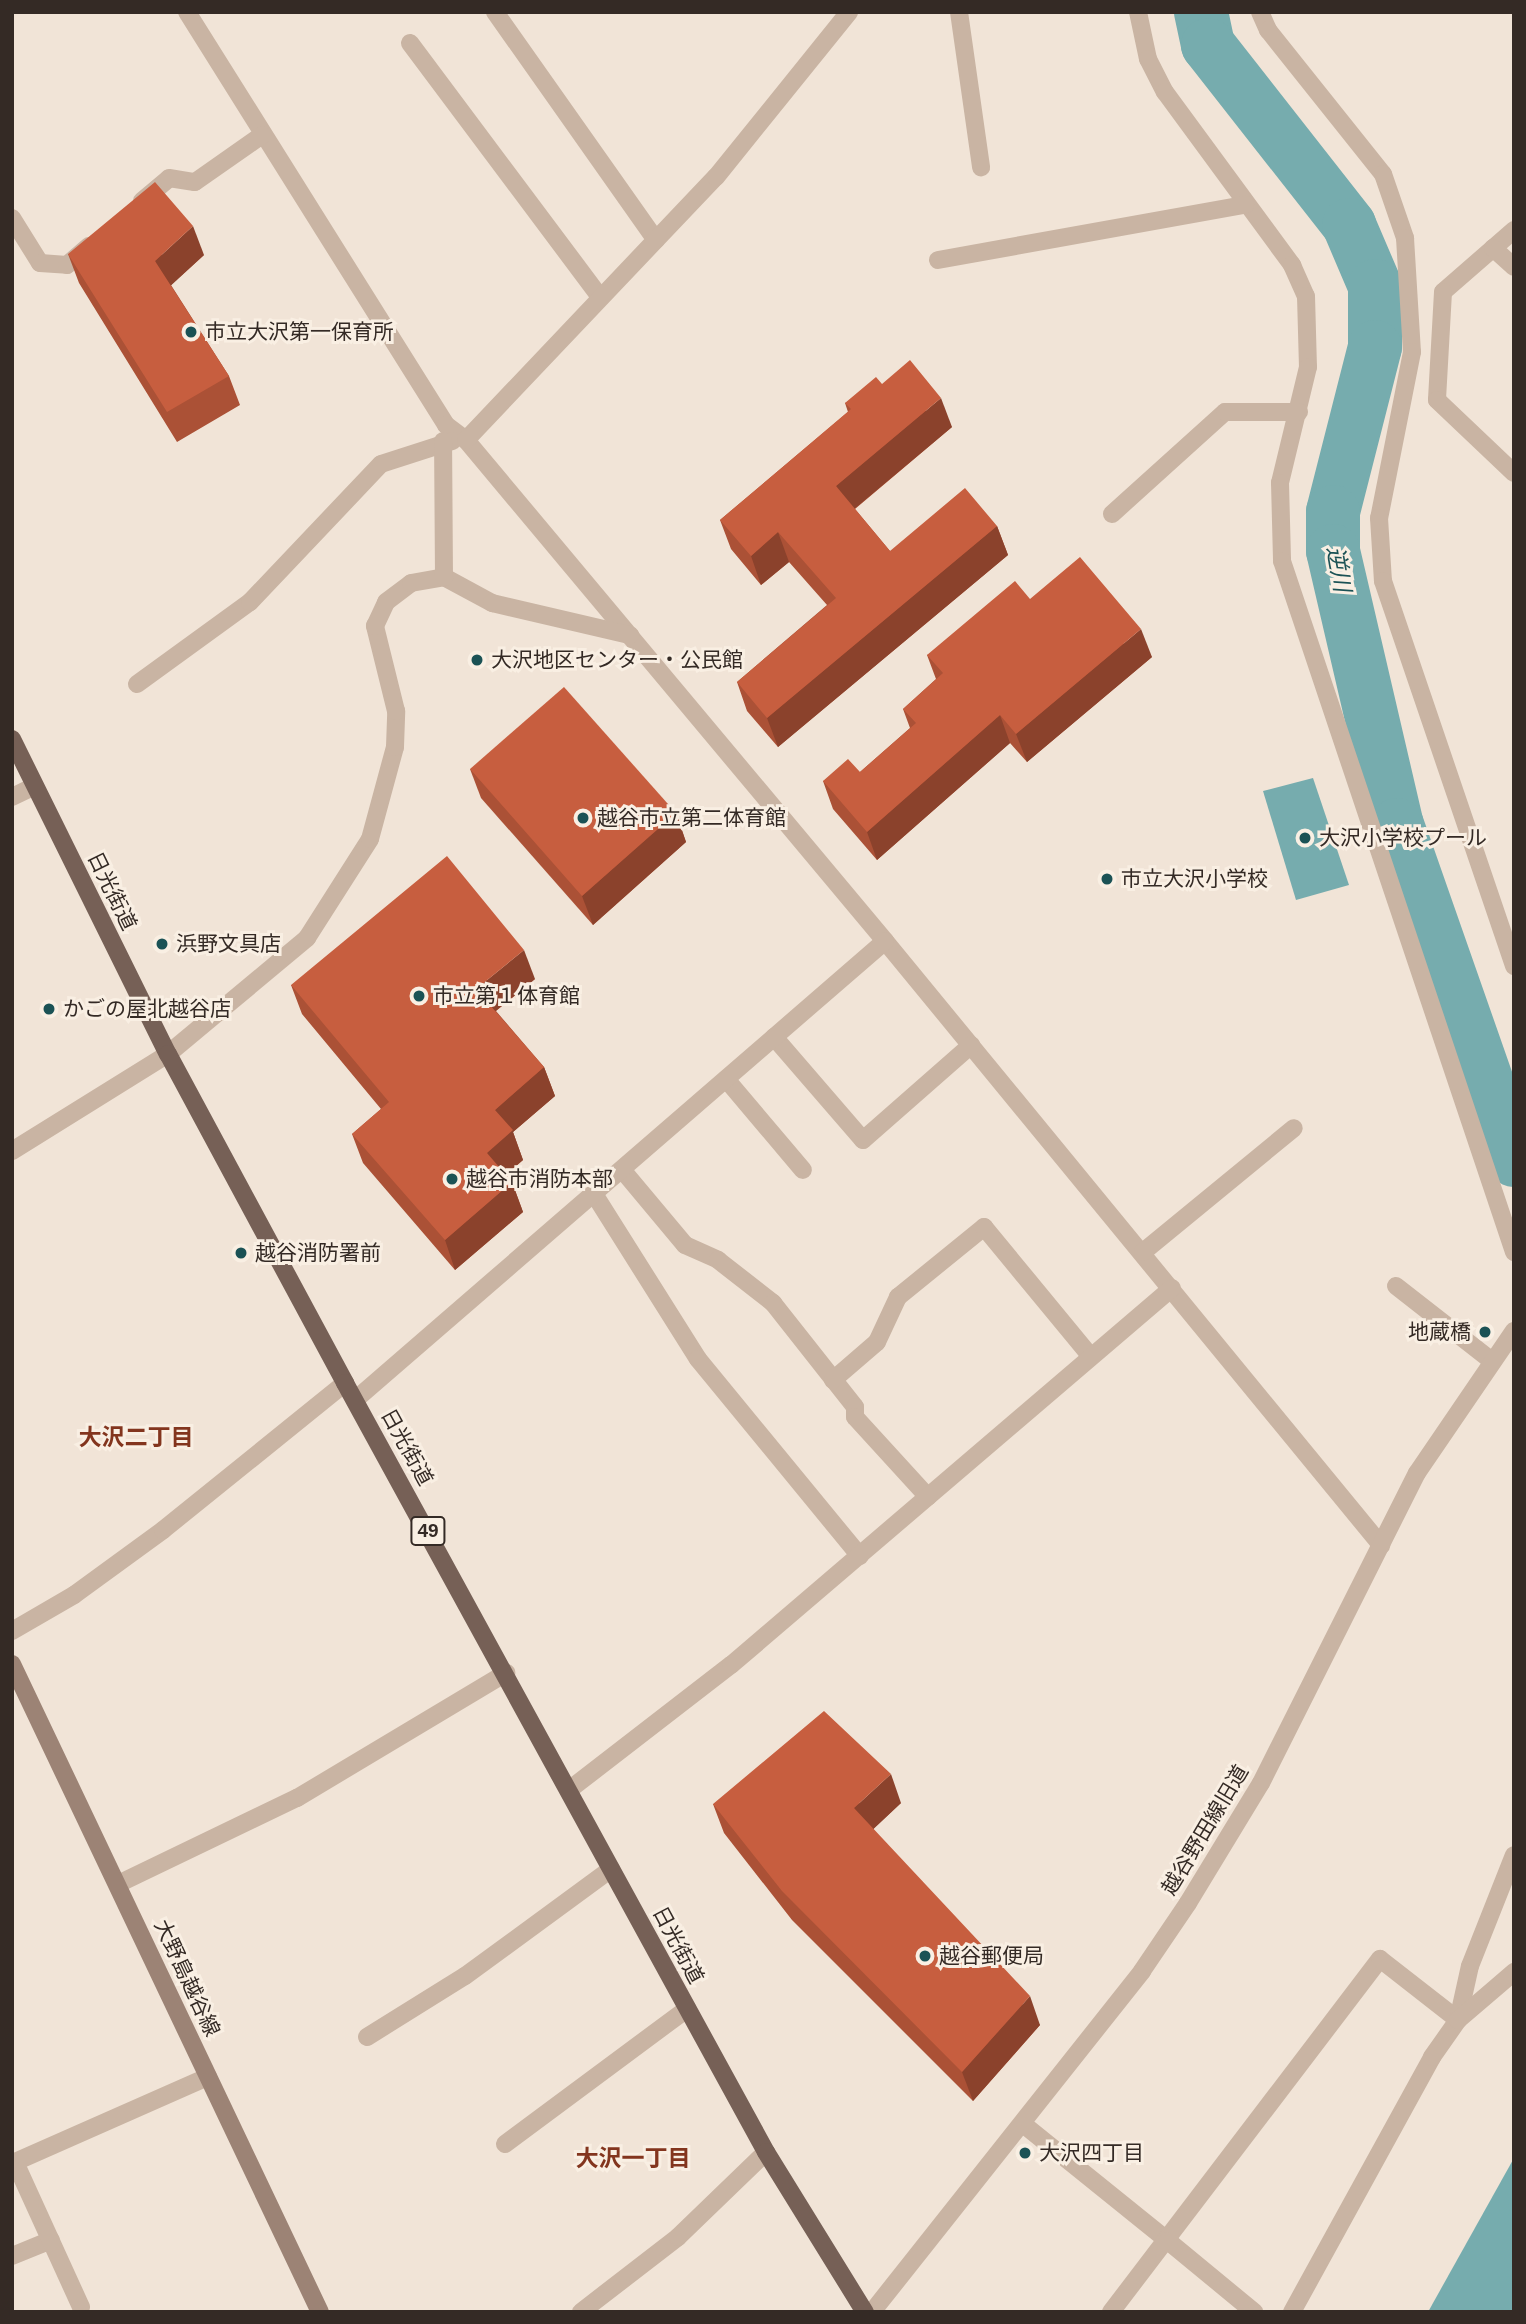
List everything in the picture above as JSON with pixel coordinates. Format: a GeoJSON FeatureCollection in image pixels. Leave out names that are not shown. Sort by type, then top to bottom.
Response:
{"type":"FeatureCollection","features":[{"type":"Feature","properties":{"kind":"main road","name":"日光街道"},"geometry":{"type":"LineString","coordinates":[[12,739],[167,1054],[345,1383],[766,2152],[865,2312]]}},
{"type":"Feature","properties":{"kind":"main road","name":"大野島越谷線"},"geometry":{"type":"LineString","coordinates":[[12,1664],[320,2312]]}},
{"type":"Feature","properties":{"kind":"street"},"geometry":{"type":"LineString","coordinates":[[187,12],[446,425],[466,440],[630,635],[1143,1252],[1381,1545]]}},
{"type":"Feature","properties":{"kind":"street"},"geometry":{"type":"LineString","coordinates":[[495,12],[656,240]]}},
{"type":"Feature","properties":{"kind":"street"},"geometry":{"type":"LineString","coordinates":[[137,684],[250,601],[381,464],[443,441],[466,440],[716,177],[849,12]]}},
{"type":"Feature","properties":{"kind":"street"},"geometry":{"type":"LineString","coordinates":[[959,12],[981,167]]}},
{"type":"Feature","properties":{"kind":"street"},"geometry":{"type":"LineString","coordinates":[[1138,12],[1149,59],[1165,92],[1245,205],[1292,265],[1306,296],[1308,367],[1280,483],[1282,561],[1461,1111],[1514,1252]]}},
{"type":"Feature","properties":{"kind":"street"},"geometry":{"type":"LineString","coordinates":[[1260,12],[1383,174],[1405,237],[1412,352],[1379,518],[1383,581],[1514,966]]}},
{"type":"Feature","properties":{"kind":"street"},"geometry":{"type":"LineString","coordinates":[[410,43],[600,297]]}},
{"type":"Feature","properties":{"kind":"street"},"geometry":{"type":"LineString","coordinates":[[128,213],[169,178],[195,182],[262,135]]}},
{"type":"Feature","properties":{"kind":"street"},"geometry":{"type":"LineString","coordinates":[[938,260],[1245,205]]}},
{"type":"Feature","properties":{"kind":"street"},"geometry":{"type":"LineString","coordinates":[[12,218],[40,263],[66,265],[108,230]]}},
{"type":"Feature","properties":{"kind":"street"},"geometry":{"type":"LineString","coordinates":[[1514,230],[1443,292],[1437,400],[1514,473]]}},
{"type":"Feature","properties":{"kind":"street"},"geometry":{"type":"LineString","coordinates":[[1493,248],[1514,267]]}},
{"type":"Feature","properties":{"kind":"street"},"geometry":{"type":"LineString","coordinates":[[1112,514],[1224,412],[1299,412]]}},
{"type":"Feature","properties":{"kind":"street"},"geometry":{"type":"LineString","coordinates":[[443,441],[444,577]]}},
{"type":"Feature","properties":{"kind":"street"},"geometry":{"type":"LineString","coordinates":[[12,1151],[167,1054],[307,938],[370,839],[395,747],[396,711],[375,626],[386,602],[411,583],[444,577],[492,603],[630,635]]}},
{"type":"Feature","properties":{"kind":"street"},"geometry":{"type":"LineString","coordinates":[[12,797],[35,786]]}},
{"type":"Feature","properties":{"kind":"street"},"geometry":{"type":"LineString","coordinates":[[355,1399],[596,1197],[726,1079],[885,941]]}},
{"type":"Feature","properties":{"kind":"street"},"geometry":{"type":"LineString","coordinates":[[775,1037],[863,1140],[971,1045]]}},
{"type":"Feature","properties":{"kind":"street"},"geometry":{"type":"LineString","coordinates":[[726,1079],[803,1170]]}},
{"type":"Feature","properties":{"kind":"street"},"geometry":{"type":"LineString","coordinates":[[1143,1252],[1294,1128]]}},
{"type":"Feature","properties":{"kind":"street"},"geometry":{"type":"LineString","coordinates":[[624,1172],[685,1245],[718,1260],[773,1303],[855,1407],[855,1417],[928,1497]]}},
{"type":"Feature","properties":{"kind":"street"},"geometry":{"type":"LineString","coordinates":[[596,1197],[698,1359],[860,1556]]}},
{"type":"Feature","properties":{"kind":"street"},"geometry":{"type":"LineString","coordinates":[[833,1380],[877,1342],[898,1297],[984,1227],[1091,1357]]}},
{"type":"Feature","properties":{"kind":"street"},"geometry":{"type":"LineString","coordinates":[[1396,1286],[1492,1361]]}},
{"type":"Feature","properties":{"kind":"street"},"geometry":{"type":"LineString","coordinates":[[569,1790],[860,1556],[1172,1288]]}},
{"type":"Feature","properties":{"kind":"street","name":"越谷野田線旧道"},"geometry":{"type":"LineString","coordinates":[[872,2312],[1142,1971],[1227,1842],[1417,1473],[1514,1331]]}},
{"type":"Feature","properties":{"kind":"street"},"geometry":{"type":"LineString","coordinates":[[12,1630],[75,1595],[163,1530],[345,1383]]}},
{"type":"Feature","properties":{"kind":"street"},"geometry":{"type":"LineString","coordinates":[[118,1884],[297,1798],[506,1673]]}},
{"type":"Feature","properties":{"kind":"street"},"geometry":{"type":"LineString","coordinates":[[1292,2312],[1458,2020],[1470,1966],[1514,1855]]}},
{"type":"Feature","properties":{"kind":"street"},"geometry":{"type":"LineString","coordinates":[[367,2038],[465,1976],[611,1869]]}},
{"type":"Feature","properties":{"kind":"street"},"geometry":{"type":"LineString","coordinates":[[1111,2312],[1168,2241],[1380,1959],[1458,2020]]}},
{"type":"Feature","properties":{"kind":"street"},"geometry":{"type":"LineString","coordinates":[[1458,2020],[1514,1972]]}},
{"type":"Feature","properties":{"kind":"street"},"geometry":{"type":"LineString","coordinates":[[505,2144],[687,2009]]}},
{"type":"Feature","properties":{"kind":"street"},"geometry":{"type":"LineString","coordinates":[[81,2307],[15,2162],[208,2077]]}},
{"type":"Feature","properties":{"kind":"street"},"geometry":{"type":"LineString","coordinates":[[1023,2124],[1254,2312]]}},
{"type":"Feature","properties":{"kind":"street"},"geometry":{"type":"LineString","coordinates":[[581,2312],[678,2237],[766,2152]]}},
{"type":"Feature","properties":{"kind":"street"},"geometry":{"type":"LineString","coordinates":[[12,2256],[51,2240]]}},
{"type":"Feature","properties":{"kind":"water","name":"大沢小学校プール"},"geometry":{"type":"Polygon","coordinates":[[[1313,778],[1349,885],[1296,900],[1263,791],[1313,778]]]}},
{"type":"Feature","properties":{"kind":"water"},"geometry":{"type":"Polygon","coordinates":[[[1514,2158],[1514,2312],[1428,2312],[1514,2158]]]}},
{"type":"Feature","properties":{"kind":"building"},"geometry":{"type":"Polygon","coordinates":[[[155,182],[193,226],[155,261],[229,376],[167,412],[68,254],[155,182]]]}},
{"type":"Feature","properties":{"kind":"building"},"geometry":{"type":"Polygon","coordinates":[[[910,360],[941,398],[836,486],[890,551],[965,488],[997,526],[767,718],[737,682],[836,598],[778,532],[751,556],[720,520],[851,409],[845,403],[876,377],[882,384],[910,360]]]}},
{"type":"Feature","properties":{"kind":"building"},"geometry":{"type":"Polygon","coordinates":[[[1080,557],[1141,629],[1016,734],[1000,715],[867,832],[823,781],[848,759],[860,772],[916,723],[903,709],[943,673],[927,655],[1015,581],[1030,599],[1080,557]]]}},
{"type":"Feature","properties":{"kind":"building"},"geometry":{"type":"Polygon","coordinates":[[[564,687],[676,813],[582,896],[470,769],[564,687]]]}},
{"type":"Feature","properties":{"kind":"building"},"geometry":{"type":"Polygon","coordinates":[[[447,856],[524,950],[476,989],[544,1067],[495,1110],[513,1130],[487,1153],[512,1182],[445,1240],[352,1134],[389,1102],[291,985],[447,856]]]}},
{"type":"Feature","properties":{"kind":"building"},"geometry":{"type":"Polygon","coordinates":[[[824,1711],[891,1774],[854,1808],[1030,1996],[962,2072],[782,1891],[713,1804],[824,1711]]]}},
{"type":"Feature","properties":{"kind":"waterway","name":"逆川"},"geometry":{"type":"LineString","coordinates":[[1201,12],[1208,45],[1349,225],[1375,286],[1375,347],[1333,512],[1333,551],[1397,825],[1514,1160]]}},
{"type":"Feature","properties":{"kind":"place","name":"市立大沢第一保育所"},"geometry":{"type":"Point","coordinates":[191,332]}},
{"type":"Feature","properties":{"kind":"place","name":"大沢地区センター・公民館"},"geometry":{"type":"Point","coordinates":[477,660]}},
{"type":"Feature","properties":{"kind":"place","name":"越谷市立第二体育館"},"geometry":{"type":"Point","coordinates":[583,818]}},
{"type":"Feature","properties":{"kind":"place","name":"大沢小学校プール"},"geometry":{"type":"Point","coordinates":[1305,838]}},
{"type":"Feature","properties":{"kind":"place","name":"市立大沢小学校"},"geometry":{"type":"Point","coordinates":[1107,879]}},
{"type":"Feature","properties":{"kind":"place","name":"浜野文具店"},"geometry":{"type":"Point","coordinates":[162,944]}},
{"type":"Feature","properties":{"kind":"place","name":"市立第１体育館"},"geometry":{"type":"Point","coordinates":[419,996]}},
{"type":"Feature","properties":{"kind":"place","name":"かごの屋北越谷店"},"geometry":{"type":"Point","coordinates":[49,1009]}},
{"type":"Feature","properties":{"kind":"place","name":"越谷市消防本部"},"geometry":{"type":"Point","coordinates":[452,1179]}},
{"type":"Feature","properties":{"kind":"place","name":"越谷消防署前"},"geometry":{"type":"Point","coordinates":[241,1253]}},
{"type":"Feature","properties":{"kind":"place","name":"地蔵橋"},"geometry":{"type":"Point","coordinates":[1485,1332]}},
{"type":"Feature","properties":{"kind":"place","name":"越谷郵便局"},"geometry":{"type":"Point","coordinates":[925,1956]}},
{"type":"Feature","properties":{"kind":"place","name":"大沢四丁目"},"geometry":{"type":"Point","coordinates":[1025,2153]}},
{"type":"Feature","properties":{"kind":"district","name":"大沢二丁目"},"geometry":{"type":"Point","coordinates":[136,1437]}},
{"type":"Feature","properties":{"kind":"district","name":"大沢一丁目"},"geometry":{"type":"Point","coordinates":[633,2158]}}]}
